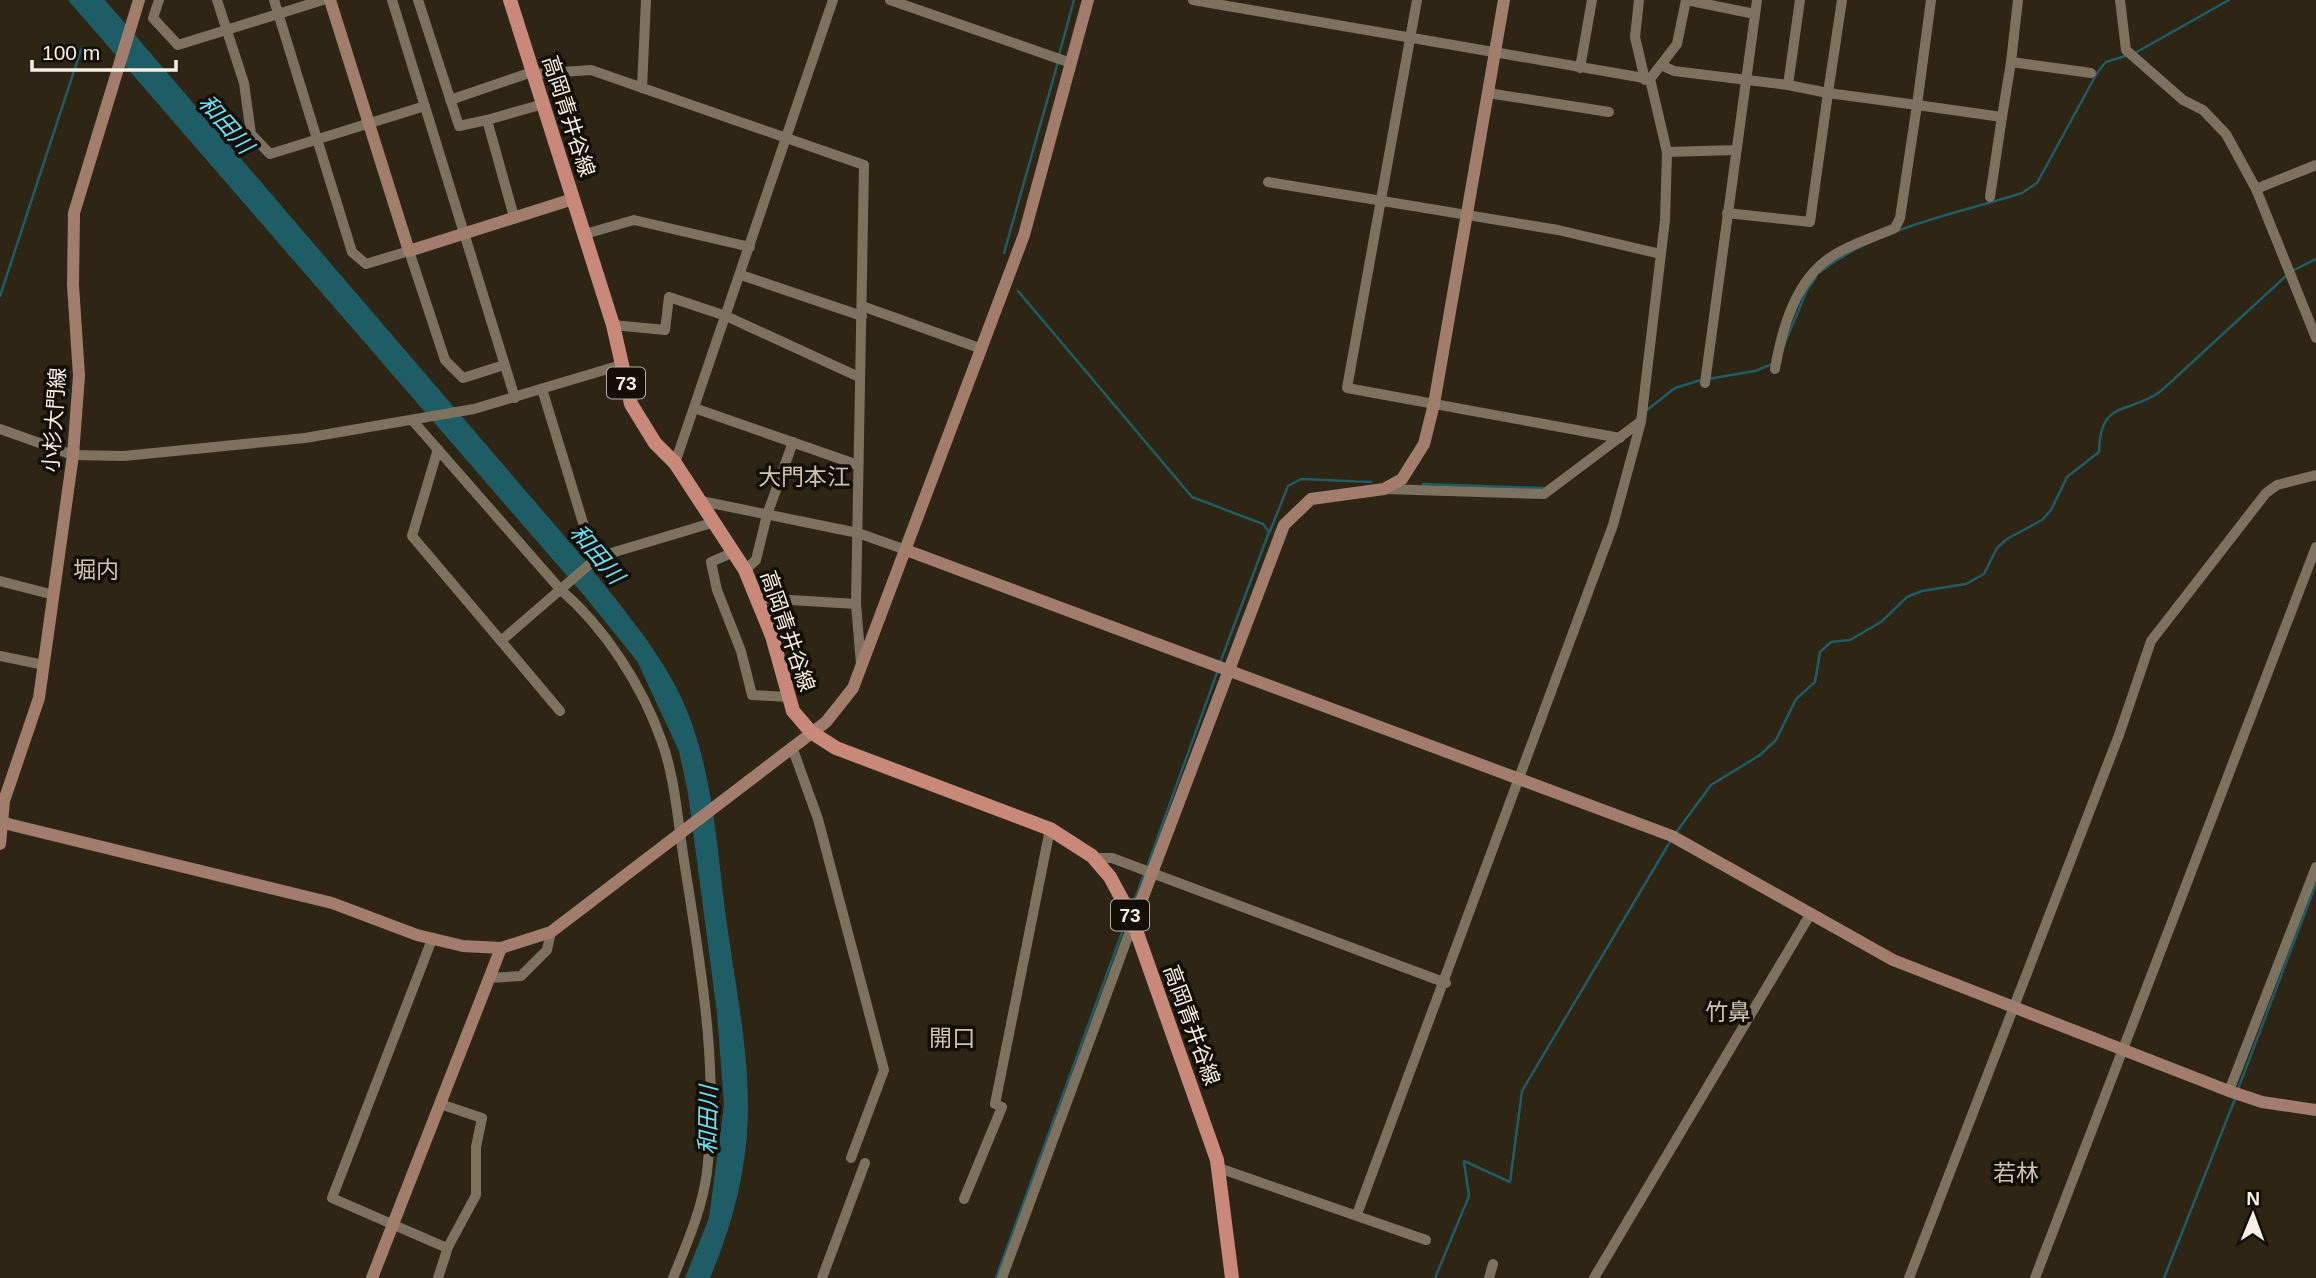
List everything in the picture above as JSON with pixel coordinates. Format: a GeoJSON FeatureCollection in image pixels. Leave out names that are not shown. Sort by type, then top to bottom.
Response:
{"type":"FeatureCollection","features":[{"type":"Feature","properties":{"kind":"main road","name":"高岡青井谷線"},"geometry":{"type":"LineString","coordinates":[[510,0],[613,325],[631,404],[641,424],[675,463],[745,570],[772,636],[793,711],[811,732],[836,748],[1050,829],[1094,858],[1123,898],[1219,1168],[1232,1278]]}},
{"type":"Feature","properties":{"kind":"street","name":"小杉大門線"},"geometry":{"type":"LineString","coordinates":[[0,844],[4,802],[39,698],[73,455],[79,376],[73,285],[74,213],[139,0]]}},
{"type":"Feature","properties":{"kind":"street"},"geometry":{"type":"LineString","coordinates":[[159,0],[153,18],[178,45],[323,0]]}},
{"type":"Feature","properties":{"kind":"street"},"geometry":{"type":"LineString","coordinates":[[217,0],[244,83],[251,134],[270,154],[425,106]]}},
{"type":"Feature","properties":{"kind":"street"},"geometry":{"type":"LineString","coordinates":[[274,0],[352,252],[366,264],[573,199]]}},
{"type":"Feature","properties":{"kind":"street"},"geometry":{"type":"LineString","coordinates":[[330,0],[445,360],[463,378],[504,365]]}},
{"type":"Feature","properties":{"kind":"street"},"geometry":{"type":"LineString","coordinates":[[392,0],[515,398]]}},
{"type":"Feature","properties":{"kind":"street"},"geometry":{"type":"LineString","coordinates":[[418,0],[459,126],[543,104]]}},
{"type":"Feature","properties":{"kind":"street"},"geometry":{"type":"LineString","coordinates":[[642,88],[646,0]]}},
{"type":"Feature","properties":{"kind":"street"},"geometry":{"type":"LineString","coordinates":[[675,463],[833,0]]}},
{"type":"Feature","properties":{"kind":"street"},"geometry":{"type":"LineString","coordinates":[[890,0],[1071,63]]}},
{"type":"Feature","properties":{"kind":"street"},"geometry":{"type":"LineString","coordinates":[[1,822],[332,903],[428,937],[463,946],[501,948],[551,932],[826,722],[853,688],[1024,235],[1088,0]]}},
{"type":"Feature","properties":{"kind":"street"},"geometry":{"type":"LineString","coordinates":[[1194,0],[1647,79]]}},
{"type":"Feature","properties":{"kind":"street"},"geometry":{"type":"LineString","coordinates":[[1417,0],[1347,388],[1620,438]]}},
{"type":"Feature","properties":{"kind":"street"},"geometry":{"type":"LineString","coordinates":[[1384,489],[1402,479],[1415,463],[1424,444],[1434,404],[1504,0]]}},
{"type":"Feature","properties":{"kind":"street"},"geometry":{"type":"LineString","coordinates":[[1580,68],[1592,0]]}},
{"type":"Feature","properties":{"kind":"street"},"geometry":{"type":"LineString","coordinates":[[1357,1214],[1446,983],[1518,778],[1614,525],[1641,422],[1668,178],[1667,152],[1635,37],[1639,0]]}},
{"type":"Feature","properties":{"kind":"street"},"geometry":{"type":"LineString","coordinates":[[1647,79],[1677,44],[1686,0],[1755,15]]}},
{"type":"Feature","properties":{"kind":"street"},"geometry":{"type":"LineString","coordinates":[[1704,383],[1757,0]]}},
{"type":"Feature","properties":{"kind":"street"},"geometry":{"type":"LineString","coordinates":[[1788,85],[1800,0]]}},
{"type":"Feature","properties":{"kind":"street"},"geometry":{"type":"LineString","coordinates":[[1727,213],[1810,222],[1842,0]]}},
{"type":"Feature","properties":{"kind":"street"},"geometry":{"type":"LineString","coordinates":[[1775,369],[1789,319],[1803,285],[1814,271],[1834,255],[1895,228],[1900,218],[1931,0]]}},
{"type":"Feature","properties":{"kind":"street"},"geometry":{"type":"LineString","coordinates":[[1990,197],[2018,0]]}},
{"type":"Feature","properties":{"kind":"street"},"geometry":{"type":"LineString","coordinates":[[2120,0],[2126,50],[2183,100],[2203,110],[2226,134],[2256,189],[2316,338]]}},
{"type":"Feature","properties":{"kind":"street"},"geometry":{"type":"LineString","coordinates":[[2011,62],[2091,73]]}},
{"type":"Feature","properties":{"kind":"street"},"geometry":{"type":"LineString","coordinates":[[1661,65],[1674,71],[2002,117]]}},
{"type":"Feature","properties":{"kind":"street"},"geometry":{"type":"LineString","coordinates":[[450,100],[532,73],[587,70],[864,165],[856,604],[861,669]]}},
{"type":"Feature","properties":{"kind":"street"},"geometry":{"type":"LineString","coordinates":[[1488,93],[1609,112]]}},
{"type":"Feature","properties":{"kind":"street"},"geometry":{"type":"LineString","coordinates":[[487,120],[514,217]]}},
{"type":"Feature","properties":{"kind":"street"},"geometry":{"type":"LineString","coordinates":[[1667,152],[1736,150]]}},
{"type":"Feature","properties":{"kind":"street"},"geometry":{"type":"LineString","coordinates":[[2256,189],[2316,166]]}},
{"type":"Feature","properties":{"kind":"street"},"geometry":{"type":"LineString","coordinates":[[1268,182],[1625,243],[1661,254]]}},
{"type":"Feature","properties":{"kind":"street"},"geometry":{"type":"LineString","coordinates":[[584,234],[634,220],[750,247]]}},
{"type":"Feature","properties":{"kind":"street"},"geometry":{"type":"LineString","coordinates":[[741,275],[982,349]]}},
{"type":"Feature","properties":{"kind":"street"},"geometry":{"type":"LineString","coordinates":[[613,325],[665,330],[669,297],[726,316],[859,377]]}},
{"type":"Feature","properties":{"kind":"street"},"geometry":{"type":"LineString","coordinates":[[0,429],[73,455],[136,455],[305,438],[413,422],[465,410],[515,398],[621,365]]}},
{"type":"Feature","properties":{"kind":"street"},"geometry":{"type":"LineString","coordinates":[[542,389],[588,539]]}},
{"type":"Feature","properties":{"kind":"street"},"geometry":{"type":"LineString","coordinates":[[694,408],[858,465]]}},
{"type":"Feature","properties":{"kind":"street"},"geometry":{"type":"LineString","coordinates":[[413,422],[560,589],[585,610],[629,673],[647,708],[669,766],[702,977],[713,1111],[701,1206],[673,1278]]}},
{"type":"Feature","properties":{"kind":"street"},"geometry":{"type":"LineString","coordinates":[[1002,1278],[1284,525],[1297,508],[1311,499],[1330,494],[1384,489],[1544,494],[1641,422]]}},
{"type":"Feature","properties":{"kind":"street"},"geometry":{"type":"LineString","coordinates":[[745,570],[756,560],[766,515],[793,442]]}},
{"type":"Feature","properties":{"kind":"street"},"geometry":{"type":"LineString","coordinates":[[438,449],[412,536],[560,710]]}},
{"type":"Feature","properties":{"kind":"street"},"geometry":{"type":"LineString","coordinates":[[1909,1278],[2011,1007],[2119,735],[2151,641],[2266,493],[2277,485],[2316,475]]}},
{"type":"Feature","properties":{"kind":"street"},"geometry":{"type":"LineString","coordinates":[[701,501],[858,533],[1672,835],[1893,960],[2229,1091],[2262,1102],[2316,1110]]}},
{"type":"Feature","properties":{"kind":"street"},"geometry":{"type":"LineString","coordinates":[[501,641],[598,557],[715,522]]}},
{"type":"Feature","properties":{"kind":"street"},"geometry":{"type":"LineString","coordinates":[[2035,1278],[2316,547]]}},
{"type":"Feature","properties":{"kind":"street"},"geometry":{"type":"LineString","coordinates":[[734,552],[711,562],[717,590],[741,652],[752,695],[788,697]]}},
{"type":"Feature","properties":{"kind":"street"},"geometry":{"type":"LineString","coordinates":[[0,581],[54,595]]}},
{"type":"Feature","properties":{"kind":"street"},"geometry":{"type":"LineString","coordinates":[[757,598],[856,604]]}},
{"type":"Feature","properties":{"kind":"street"},"geometry":{"type":"LineString","coordinates":[[0,656],[44,665]]}},
{"type":"Feature","properties":{"kind":"street"},"geometry":{"type":"LineString","coordinates":[[792,747],[818,819],[884,1070],[851,1158]]}},
{"type":"Feature","properties":{"kind":"street"},"geometry":{"type":"LineString","coordinates":[[964,1199],[1002,1107],[995,1104],[1050,829]]}},
{"type":"Feature","properties":{"kind":"street"},"geometry":{"type":"LineString","coordinates":[[1094,858],[1112,858],[1446,983]]}},
{"type":"Feature","properties":{"kind":"street"},"geometry":{"type":"LineString","coordinates":[[2229,1091],[2316,867]]}},
{"type":"Feature","properties":{"kind":"street"},"geometry":{"type":"LineString","coordinates":[[1594,1278],[1811,914]]}},
{"type":"Feature","properties":{"kind":"street"},"geometry":{"type":"LineString","coordinates":[[489,978],[521,976],[547,950],[551,932]]}},
{"type":"Feature","properties":{"kind":"street"},"geometry":{"type":"LineString","coordinates":[[431,942],[332,1192],[332,1198],[447,1248]]}},
{"type":"Feature","properties":{"kind":"street"},"geometry":{"type":"LineString","coordinates":[[372,1278],[501,948]]}},
{"type":"Feature","properties":{"kind":"street"},"geometry":{"type":"LineString","coordinates":[[438,1278],[447,1248],[476,1195],[476,1147],[482,1118],[440,1104]]}},
{"type":"Feature","properties":{"kind":"street"},"geometry":{"type":"LineString","coordinates":[[822,1278],[865,1163]]}},
{"type":"Feature","properties":{"kind":"street"},"geometry":{"type":"LineString","coordinates":[[1219,1168],[1426,1240]]}},
{"type":"Feature","properties":{"kind":"street"},"geometry":{"type":"LineString","coordinates":[[1489,1278],[1493,1264]]}},
{"type":"Feature","properties":{"kind":"water"},"geometry":{"type":"Polygon","coordinates":[[[68,0],[105,0],[585,560],[646,638],[677,689],[699,746],[712,805],[747,1076],[747,1137],[740,1181],[730,1223],[710,1278],[685,1278],[709,1218],[724,1105],[717,1013],[688,793],[679,751],[637,661],[587,599],[68,0]]]}},
{"type":"Feature","properties":{"kind":"waterway"},"geometry":{"type":"LineString","coordinates":[[1059,55],[1074,0]]}},
{"type":"Feature","properties":{"kind":"waterway"},"geometry":{"type":"LineString","coordinates":[[2135,53],[2229,0]]}},
{"type":"Feature","properties":{"kind":"waterway"},"geometry":{"type":"LineString","coordinates":[[0,296],[82,47]]}},
{"type":"Feature","properties":{"kind":"waterway"},"geometry":{"type":"LineString","coordinates":[[1820,272],[1842,257],[1891,233],[2022,193],[2037,183],[2097,73],[2106,62],[2128,55]]}},
{"type":"Feature","properties":{"kind":"waterway"},"geometry":{"type":"LineString","coordinates":[[1004,253],[1058,62]]}},
{"type":"Feature","properties":{"kind":"waterway"},"geometry":{"type":"LineString","coordinates":[[2292,271],[2316,259]]}},
{"type":"Feature","properties":{"kind":"waterway"},"geometry":{"type":"LineString","coordinates":[[1675,834],[1711,785],[1760,755],[1776,740],[1796,699],[1815,682],[1820,652],[1831,642],[1850,640],[1881,622],[1907,597],[1922,591],[1966,584],[1984,574],[1997,548],[2007,539],[2042,520],[2051,510],[2067,477],[2099,452],[2101,435],[2111,415],[2161,391],[2287,275]]}},
{"type":"Feature","properties":{"kind":"waterway"},"geometry":{"type":"LineString","coordinates":[[1782,350],[1807,290],[1816,277]]}},
{"type":"Feature","properties":{"kind":"waterway"},"geometry":{"type":"LineString","coordinates":[[1018,291],[1192,497],[1263,524],[1269,532],[1220,663]]}},
{"type":"Feature","properties":{"kind":"waterway"},"geometry":{"type":"LineString","coordinates":[[1708,379],[1755,371],[1772,364]]}},
{"type":"Feature","properties":{"kind":"waterway"},"geometry":{"type":"LineString","coordinates":[[1647,410],[1675,388],[1701,380]]}},
{"type":"Feature","properties":{"kind":"waterway"},"geometry":{"type":"LineString","coordinates":[[1270,531],[1288,486],[1301,479],[1371,482]]}},
{"type":"Feature","properties":{"kind":"waterway"},"geometry":{"type":"LineString","coordinates":[[1423,484],[1544,488]]}},
{"type":"Feature","properties":{"kind":"waterway"},"geometry":{"type":"LineString","coordinates":[[1147,867],[1218,670]]}},
{"type":"Feature","properties":{"kind":"waterway"},"geometry":{"type":"LineString","coordinates":[[1464,1161],[1510,1182],[1522,1091],[1671,840]]}},
{"type":"Feature","properties":{"kind":"waterway"},"geometry":{"type":"LineString","coordinates":[[1132,907],[1144,874]]}},
{"type":"Feature","properties":{"kind":"waterway"},"geometry":{"type":"LineString","coordinates":[[2238,1089],[2316,884]]}},
{"type":"Feature","properties":{"kind":"waterway"},"geometry":{"type":"LineString","coordinates":[[996,1278],[1127,919]]}},
{"type":"Feature","properties":{"kind":"waterway"},"geometry":{"type":"LineString","coordinates":[[2164,1278],[2235,1099]]}},
{"type":"Feature","properties":{"kind":"waterway"},"geometry":{"type":"LineString","coordinates":[[1435,1278],[1469,1196],[1464,1162]]}},
{"type":"Feature","properties":{"kind":"district","name":"大門本江"},"geometry":{"type":"Point","coordinates":[804,477]}},
{"type":"Feature","properties":{"kind":"district","name":"堀内"},"geometry":{"type":"Point","coordinates":[96,570]}},
{"type":"Feature","properties":{"kind":"district","name":"竹鼻"},"geometry":{"type":"Point","coordinates":[1728,1012]}},
{"type":"Feature","properties":{"kind":"district","name":"開口"},"geometry":{"type":"Point","coordinates":[952,1038]}},
{"type":"Feature","properties":{"kind":"district","name":"若林"},"geometry":{"type":"Point","coordinates":[2016,1173]}},
{"type":"Feature","properties":{"kind":"water label","name":"和田川"},"geometry":{"type":"Point","coordinates":[226,124]}},
{"type":"Feature","properties":{"kind":"water label","name":"和田川"},"geometry":{"type":"Point","coordinates":[597,554]}},
{"type":"Feature","properties":{"kind":"water label","name":"和田川"},"geometry":{"type":"Point","coordinates":[708,1120]}}]}
